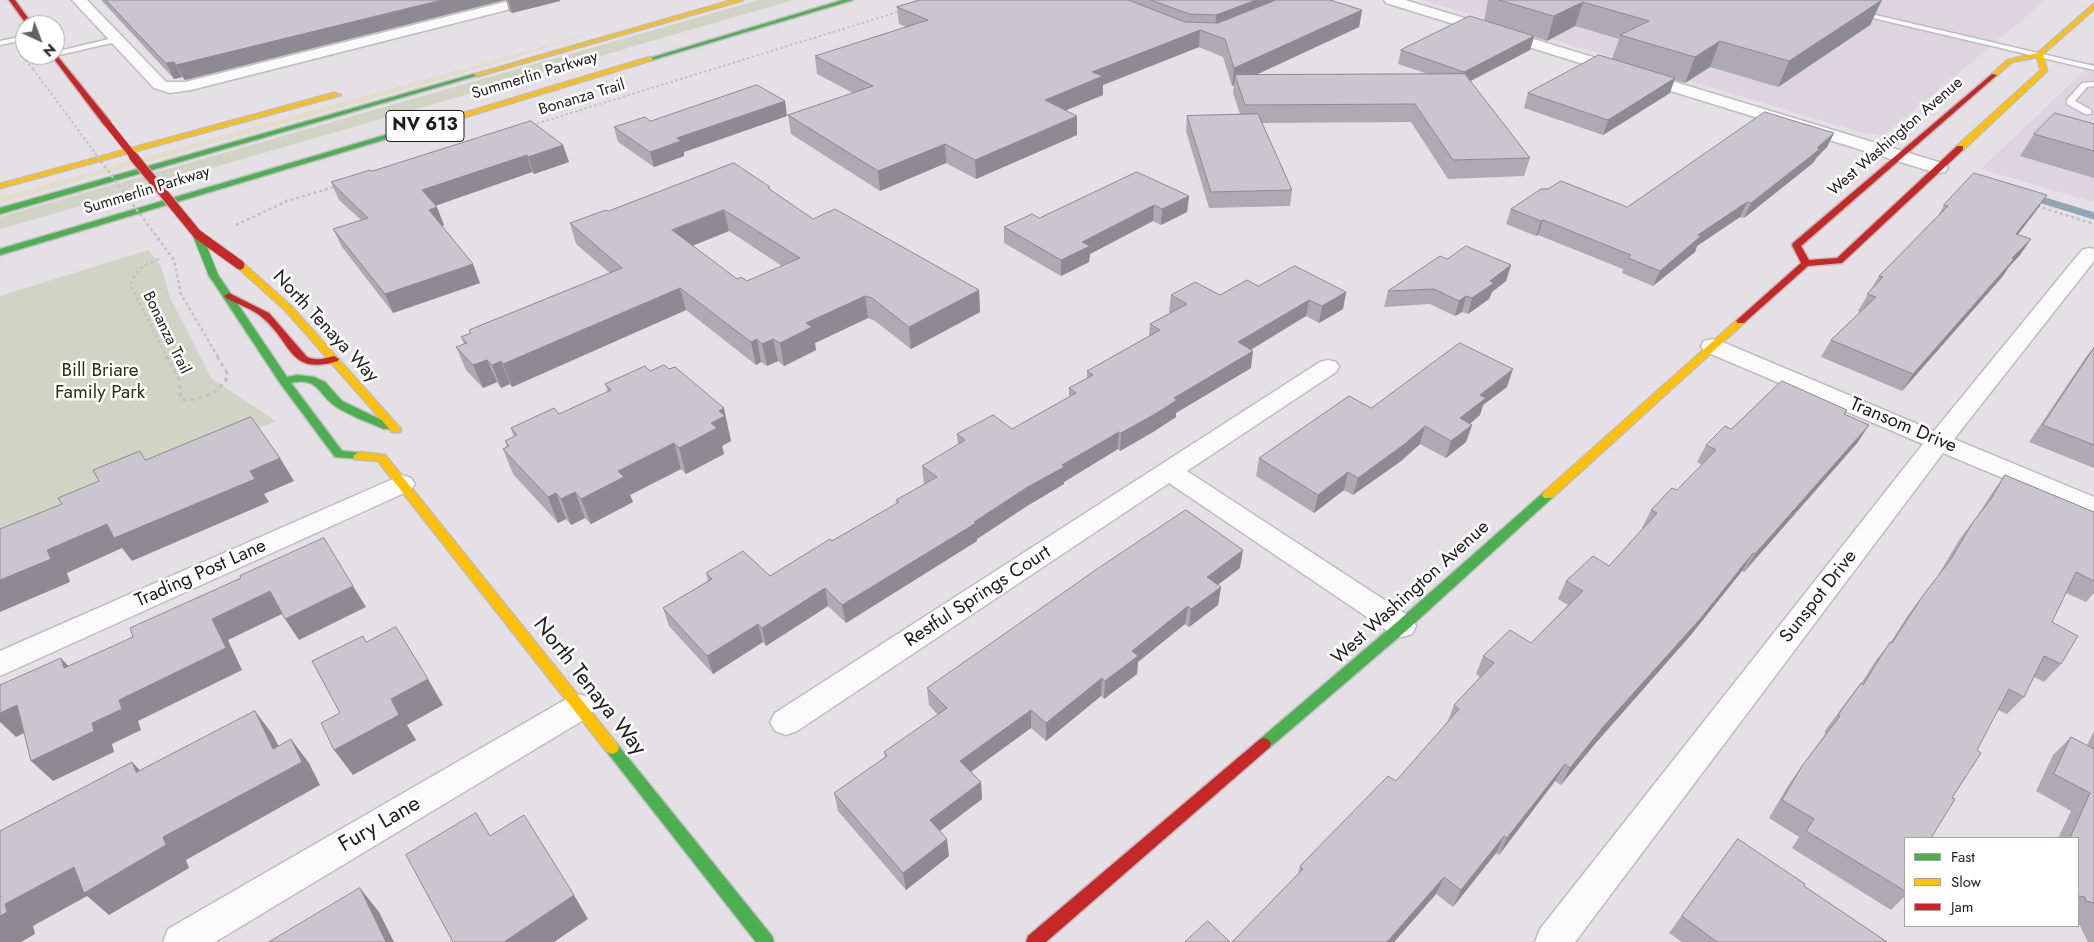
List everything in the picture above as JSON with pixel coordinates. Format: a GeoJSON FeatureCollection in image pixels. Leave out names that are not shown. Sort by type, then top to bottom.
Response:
{"type":"FeatureCollection","features":[{"type":"Feature","properties":{"kind":"main road"},"geometry":{"type":"LineString","coordinates":[[12,0],[23,15]]}},
{"type":"Feature","properties":{"kind":"main road"},"geometry":{"type":"LineString","coordinates":[[0,211],[740,0]]}},
{"type":"Feature","properties":{"kind":"main road"},"geometry":{"type":"LineString","coordinates":[[574,69],[814,0]]}},
{"type":"Feature","properties":{"kind":"main road","name":"Summerlin Parkway"},"geometry":{"type":"LineString","coordinates":[[0,252],[850,0]]}},
{"type":"Feature","properties":{"kind":"main road"},"geometry":{"type":"LineString","coordinates":[[1806,263],[1838,261],[2045,70],[2040,54],[2094,6]]}},
{"type":"Feature","properties":{"kind":"main road","name":"West Washington Avenue"},"geometry":{"type":"LineString","coordinates":[[1034,942],[1402,626],[1806,263],[1796,245],[2010,60],[2040,54]]}},
{"type":"Feature","properties":{"kind":"main road","name":"North Tenaya Way"},"geometry":{"type":"LineString","coordinates":[[63,65],[197,234],[240,265],[288,308],[334,359],[392,437]]}},
{"type":"Feature","properties":{"kind":"main road"},"geometry":{"type":"LineString","coordinates":[[0,186],[344,93]]}},
{"type":"Feature","properties":{"kind":"main road"},"geometry":{"type":"LineString","coordinates":[[144,194],[172,186]]}},
{"type":"Feature","properties":{"kind":"main road","name":"North Tenaya Way"},"geometry":{"type":"LineString","coordinates":[[197,234],[212,274],[229,296],[284,381],[338,454],[381,458],[766,942]]}},
{"type":"Feature","properties":{"kind":"main road"},"geometry":{"type":"LineString","coordinates":[[229,296],[266,315],[303,359],[312,363],[321,363],[334,359]]}},
{"type":"Feature","properties":{"kind":"main road"},"geometry":{"type":"LineString","coordinates":[[284,381],[310,378],[321,384],[338,403],[392,437],[381,458]]}},
{"type":"Feature","properties":{"kind":"street"},"geometry":{"type":"LineString","coordinates":[[79,0],[160,85],[170,88],[185,87],[529,0]]}},
{"type":"Feature","properties":{"kind":"street"},"geometry":{"type":"LineString","coordinates":[[1391,0],[1939,168]]}},
{"type":"Feature","properties":{"kind":"street","name":"Sunspot Drive"},"geometry":{"type":"LineString","coordinates":[[1559,940],[1939,440],[2089,254]]}},
{"type":"Feature","properties":{"kind":"street","name":"Transom Drive"},"geometry":{"type":"LineString","coordinates":[[1712,346],[1939,440],[2094,507]]}},
{"type":"Feature","properties":{"kind":"street","name":"Restful Springs Court"},"geometry":{"type":"LineString","coordinates":[[786,722],[1328,367]]}},
{"type":"Feature","properties":{"kind":"street"},"geometry":{"type":"LineString","coordinates":[[1170,472],[1402,626]]}},
{"type":"Feature","properties":{"kind":"street","name":"Trading Post Lane"},"geometry":{"type":"LineString","coordinates":[[0,664],[402,484]]}},
{"type":"Feature","properties":{"kind":"street","name":"Fury Lane"},"geometry":{"type":"LineString","coordinates":[[181,942],[579,707]]}},
{"type":"Feature","properties":{"kind":"lane"},"geometry":{"type":"LineString","coordinates":[[1849,11],[2094,68]]}},
{"type":"Feature","properties":{"kind":"lane"},"geometry":{"type":"LineString","coordinates":[[65,51],[117,39]]}},
{"type":"Feature","properties":{"kind":"lane"},"geometry":{"type":"LineString","coordinates":[[0,43],[15,40]]}},
{"type":"Feature","properties":{"kind":"lane"},"geometry":{"type":"LineString","coordinates":[[2088,112],[2070,102],[2085,85],[2094,84]]}},
{"type":"Feature","properties":{"kind":"path","name":"Bonanza Trail"},"geometry":{"type":"LineString","coordinates":[[524,128],[909,9]]}},
{"type":"Feature","properties":{"kind":"path","name":"Bonanza Trail"},"geometry":{"type":"LineString","coordinates":[[33,69],[174,260],[181,294],[226,371],[228,378],[225,384],[218,390],[191,400],[181,399],[179,396],[179,380],[131,287],[131,280],[136,273],[149,262],[159,259]]}},
{"type":"Feature","properties":{"kind":"path"},"geometry":{"type":"LineString","coordinates":[[236,225],[287,201],[344,184]]}},
{"type":"Feature","properties":{"kind":"path"},"geometry":{"type":"LineString","coordinates":[[2029,204],[2094,224]]}},
{"type":"Feature","properties":{"kind":"shaded area"},"geometry":{"type":"Polygon","coordinates":[[[1422,0],[2046,0],[1884,135],[1863,133],[1422,0]]]}},
{"type":"Feature","properties":{"kind":"shaded area"},"geometry":{"type":"Polygon","coordinates":[[[2094,61],[2094,202],[1981,169],[2094,61]]]}},
{"type":"Feature","properties":{"kind":"green space"},"geometry":{"type":"Polygon","coordinates":[[[759,0],[794,0],[0,229],[0,217],[759,0]]]}},
{"type":"Feature","properties":{"kind":"green space","name":"Bill Briare Family Park"},"geometry":{"type":"Polygon","coordinates":[[[148,250],[161,266],[170,298],[212,379],[276,421],[0,530],[0,296],[148,250]]]}},
{"type":"Feature","properties":{"kind":"sand"},"geometry":{"type":"Polygon","coordinates":[[[593,33],[471,71],[0,203],[0,197],[593,33]]]}},
{"type":"Feature","properties":{"kind":"building"},"geometry":{"type":"Polygon","coordinates":[[[106,0],[442,0],[176,65],[174,62],[166,63],[106,0]]]}},
{"type":"Feature","properties":{"kind":"building"},"geometry":{"type":"Polygon","coordinates":[[[920,0],[1128,0],[1185,22],[1218,23],[1276,0],[1330,0],[1362,10],[1234,68],[1225,39],[1200,30],[1092,72],[1103,76],[1045,100],[1077,116],[975,160],[945,144],[878,171],[788,115],[873,86],[815,56],[928,20],[897,7],[920,0]]]}},
{"type":"Feature","properties":{"kind":"building"},"geometry":{"type":"Polygon","coordinates":[[[1151,0],[1256,0],[1216,15],[1190,14],[1151,0]]]}},
{"type":"Feature","properties":{"kind":"building"},"geometry":{"type":"Polygon","coordinates":[[[1499,0],[1882,0],[1789,61],[1720,41],[1695,57],[1620,35],[1649,21],[1583,2],[1554,16],[1499,0]]]}},
{"type":"Feature","properties":{"kind":"building"},"geometry":{"type":"Polygon","coordinates":[[[1470,16],[1534,36],[1464,72],[1401,50],[1470,16]]]}},
{"type":"Feature","properties":{"kind":"building"},"geometry":{"type":"Polygon","coordinates":[[[1599,55],[1675,78],[1608,120],[1528,93],[1599,55]]]}},
{"type":"Feature","properties":{"kind":"building"},"geometry":{"type":"Polygon","coordinates":[[[1465,74],[1530,158],[1453,160],[1415,104],[1245,105],[1235,75],[1465,74]]]}},
{"type":"Feature","properties":{"kind":"building"},"geometry":{"type":"Polygon","coordinates":[[[757,85],[785,101],[677,138],[681,141],[650,152],[614,127],[645,117],[650,121],[757,85]]]}},
{"type":"Feature","properties":{"kind":"building"},"geometry":{"type":"Polygon","coordinates":[[[1765,112],[1834,133],[1817,148],[1820,149],[1751,203],[1747,202],[1698,235],[1701,236],[1660,271],[1628,258],[1631,255],[1511,209],[1541,189],[1548,189],[1561,181],[1627,207],[1765,112]]]}},
{"type":"Feature","properties":{"kind":"building"},"geometry":{"type":"Polygon","coordinates":[[[2055,113],[2094,124],[2094,151],[2034,134],[2055,113]]]}},
{"type":"Feature","properties":{"kind":"building"},"geometry":{"type":"Polygon","coordinates":[[[1258,114],[1292,190],[1211,192],[1187,116],[1258,114]]]}},
{"type":"Feature","properties":{"kind":"building"},"geometry":{"type":"Polygon","coordinates":[[[531,121],[563,145],[422,190],[437,207],[429,210],[473,264],[385,294],[333,229],[368,218],[331,182],[531,121]]]}},
{"type":"Feature","properties":{"kind":"building"},"geometry":{"type":"Polygon","coordinates":[[[734,163],[813,219],[835,209],[979,290],[909,327],[872,298],[865,296],[806,323],[812,327],[780,343],[773,339],[762,344],[757,339],[751,342],[680,288],[503,364],[501,361],[492,365],[487,360],[473,365],[456,347],[467,343],[461,337],[471,333],[469,330],[622,268],[570,223],[606,210],[608,211],[734,163]],[[724,210],[672,230],[737,279],[741,277],[747,281],[800,258],[724,210]]]}},
{"type":"Feature","properties":{"kind":"building"},"geometry":{"type":"Polygon","coordinates":[[[1137,172],[1189,196],[1162,209],[1154,205],[1082,242],[1090,246],[1061,260],[1004,227],[1032,214],[1039,218],[1137,172]]]}},
{"type":"Feature","properties":{"kind":"building"},"geometry":{"type":"Polygon","coordinates":[[[1974,173],[2047,195],[2016,234],[2031,239],[2012,258],[2014,259],[1913,374],[1831,340],[1876,297],[1867,294],[1883,277],[1879,276],[1948,206],[1944,205],[1974,173]]]}},
{"type":"Feature","properties":{"kind":"building"},"geometry":{"type":"Polygon","coordinates":[[[1466,246],[1511,265],[1490,281],[1494,283],[1472,298],[1466,296],[1459,301],[1434,289],[1388,291],[1440,256],[1447,259],[1466,246]]]}},
{"type":"Feature","properties":{"kind":"building"},"geometry":{"type":"Polygon","coordinates":[[[1295,266],[1346,292],[1322,306],[1309,300],[1238,342],[1253,351],[1174,398],[1177,400],[1155,414],[1121,433],[1119,432],[1062,465],[1064,467],[1026,488],[974,522],[976,523],[842,605],[825,588],[762,628],[758,624],[707,656],[663,608],[712,579],[706,573],[743,551],[770,576],[830,539],[832,541],[899,502],[896,500],[937,477],[922,466],[965,440],[957,434],[993,415],[1012,429],[1076,393],[1069,388],[1093,375],[1087,371],[1160,330],[1150,324],[1187,304],[1171,295],[1195,282],[1220,295],[1247,280],[1258,286],[1295,266]]]}},
{"type":"Feature","properties":{"kind":"building"},"geometry":{"type":"Polygon","coordinates":[[[1460,343],[1513,369],[1480,395],[1486,398],[1460,418],[1472,425],[1451,441],[1425,426],[1406,443],[1358,478],[1348,472],[1318,495],[1259,458],[1349,396],[1371,408],[1460,343]]]}},
{"type":"Feature","properties":{"kind":"building"},"geometry":{"type":"Polygon","coordinates":[[[2094,348],[2094,445],[2043,425],[2094,348]]]}},
{"type":"Feature","properties":{"kind":"building"},"geometry":{"type":"Polygon","coordinates":[[[664,365],[669,369],[675,367],[724,408],[719,411],[725,416],[711,423],[717,428],[679,448],[674,443],[618,471],[624,477],[581,499],[575,492],[561,499],[556,493],[548,497],[503,449],[509,446],[505,441],[517,435],[511,428],[554,408],[559,414],[611,390],[605,384],[645,366],[650,371],[664,365]]]}},
{"type":"Feature","properties":{"kind":"building"},"geometry":{"type":"Polygon","coordinates":[[[1782,381],[1847,410],[1844,414],[1869,425],[1755,554],[1753,553],[1701,618],[1603,727],[1570,768],[1565,764],[1507,838],[1504,836],[1461,890],[1444,877],[1387,942],[1232,942],[1303,869],[1300,866],[1388,776],[1396,781],[1459,709],[1454,705],[1494,663],[1483,656],[1510,630],[1531,643],[1583,591],[1566,581],[1593,556],[1609,566],[1657,513],[1651,510],[1672,488],[1677,490],[1716,450],[1706,445],[1725,426],[1731,429],[1782,381]]]}},
{"type":"Feature","properties":{"kind":"building"},"geometry":{"type":"Polygon","coordinates":[[[251,417],[280,458],[250,471],[255,479],[114,538],[107,524],[47,550],[51,559],[0,580],[0,529],[62,504],[58,498],[99,481],[93,470],[140,451],[145,460],[251,417]]]}},
{"type":"Feature","properties":{"kind":"building"},"geometry":{"type":"Polygon","coordinates":[[[2005,475],[2094,512],[2094,581],[2076,572],[2052,622],[2078,636],[2061,664],[2044,656],[2024,697],[2009,689],[1977,750],[1981,753],[1952,798],[1955,799],[1932,837],[1904,837],[1904,890],[1806,831],[1814,819],[1782,800],[1802,766],[1840,716],[1838,715],[1861,683],[1863,685],[1890,642],[1892,643],[1922,597],[1951,559],[1973,522],[1991,499],[2005,475]]]}},
{"type":"Feature","properties":{"kind":"building"},"geometry":{"type":"Polygon","coordinates":[[[1186,510],[1243,550],[1207,577],[1221,587],[1191,609],[1188,606],[1132,651],[1138,656],[1105,681],[1102,678],[1046,723],[1031,710],[960,761],[981,782],[930,820],[947,839],[903,873],[834,793],[887,756],[884,752],[947,708],[927,688],[1100,567],[1186,510]]]}},
{"type":"Feature","properties":{"kind":"building"},"geometry":{"type":"Polygon","coordinates":[[[324,538],[353,586],[285,619],[270,591],[212,619],[226,648],[119,700],[122,709],[92,723],[94,731],[31,761],[17,705],[0,713],[0,685],[61,658],[64,668],[133,637],[130,628],[324,538]]]}},
{"type":"Feature","properties":{"kind":"building"},"geometry":{"type":"Polygon","coordinates":[[[396,627],[428,679],[391,699],[399,715],[334,750],[321,723],[340,713],[312,661],[363,636],[366,642],[396,627]]]}},
{"type":"Feature","properties":{"kind":"building"},"geometry":{"type":"Polygon","coordinates":[[[255,711],[273,749],[291,739],[302,762],[163,837],[166,845],[84,893],[74,867],[5,904],[7,912],[0,916],[0,831],[132,762],[136,772],[255,711]]]}},
{"type":"Feature","properties":{"kind":"building"},"geometry":{"type":"Polygon","coordinates":[[[2071,737],[2094,749],[2094,903],[2086,901],[2085,897],[2079,896],[2079,837],[2070,837],[2090,793],[2054,774],[2071,737]]]}},
{"type":"Feature","properties":{"kind":"building"},"geometry":{"type":"Polygon","coordinates":[[[476,813],[490,836],[524,815],[574,895],[504,942],[453,942],[406,855],[476,813]]]}},
{"type":"Feature","properties":{"kind":"building"},"geometry":{"type":"Polygon","coordinates":[[[1738,839],[1887,942],[1717,942],[1682,916],[1738,839]]]}},
{"type":"Feature","properties":{"kind":"building"},"geometry":{"type":"Polygon","coordinates":[[[360,888],[386,942],[269,942],[360,888]]]}},
{"type":"Feature","properties":{"kind":"building"},"geometry":{"type":"Polygon","coordinates":[[[1208,921],[1230,942],[1185,942],[1208,921]]]}},
{"type":"Feature","properties":{"kind":"waterway"},"geometry":{"type":"LineString","coordinates":[[2032,197],[2094,216]]}},
{"type":"Feature","properties":{"kind":"traffic: fast"},"geometry":{"type":"LineString","coordinates":[[650,59],[850,0]]}},
{"type":"Feature","properties":{"kind":"traffic: fast"},"geometry":{"type":"LineString","coordinates":[[0,211],[476,75]]}},
{"type":"Feature","properties":{"kind":"traffic: fast"},"geometry":{"type":"LineString","coordinates":[[0,252],[429,125]]}},
{"type":"Feature","properties":{"kind":"traffic: fast"},"geometry":{"type":"LineString","coordinates":[[197,234],[213,274]]}},
{"type":"Feature","properties":{"kind":"traffic: fast"},"geometry":{"type":"LineString","coordinates":[[213,274],[284,381],[339,454],[359,456]]}},
{"type":"Feature","properties":{"kind":"traffic: fast"},"geometry":{"type":"LineString","coordinates":[[284,381],[297,378],[310,379],[321,384],[338,403],[388,427]]}},
{"type":"Feature","properties":{"kind":"traffic: fast"},"geometry":{"type":"LineString","coordinates":[[1264,744],[1402,626],[1548,495]]}},
{"type":"Feature","properties":{"kind":"traffic: fast"},"geometry":{"type":"LineString","coordinates":[[612,748],[766,942]]}},
{"type":"Feature","properties":{"kind":"traffic: slow"},"geometry":{"type":"LineString","coordinates":[[476,75],[740,0]]}},
{"type":"Feature","properties":{"kind":"traffic: slow"},"geometry":{"type":"LineString","coordinates":[[1994,75],[2010,61],[2040,54],[2094,6]]}},
{"type":"Feature","properties":{"kind":"traffic: slow"},"geometry":{"type":"LineString","coordinates":[[1960,148],[2045,70],[2040,54]]}},
{"type":"Feature","properties":{"kind":"traffic: slow"},"geometry":{"type":"LineString","coordinates":[[429,125],[650,59]]}},
{"type":"Feature","properties":{"kind":"traffic: slow"},"geometry":{"type":"LineString","coordinates":[[0,186],[337,95]]}},
{"type":"Feature","properties":{"kind":"traffic: slow"},"geometry":{"type":"LineString","coordinates":[[240,265],[288,308],[396,430]]}},
{"type":"Feature","properties":{"kind":"traffic: slow"},"geometry":{"type":"LineString","coordinates":[[1548,495],[1741,321]]}},
{"type":"Feature","properties":{"kind":"traffic: slow"},"geometry":{"type":"LineString","coordinates":[[359,456],[381,458],[612,748]]}},
{"type":"Feature","properties":{"kind":"traffic: jam"},"geometry":{"type":"LineString","coordinates":[[12,0],[23,15]]}},
{"type":"Feature","properties":{"kind":"traffic: jam"},"geometry":{"type":"LineString","coordinates":[[62,65],[107,123]]}},
{"type":"Feature","properties":{"kind":"traffic: jam"},"geometry":{"type":"LineString","coordinates":[[1806,263],[1796,245],[1994,75]]}},
{"type":"Feature","properties":{"kind":"traffic: jam"},"geometry":{"type":"LineString","coordinates":[[107,123],[197,234],[240,265]]}},
{"type":"Feature","properties":{"kind":"traffic: jam"},"geometry":{"type":"LineString","coordinates":[[1741,321],[1806,263],[1839,261],[1960,148]]}},
{"type":"Feature","properties":{"kind":"traffic: jam"},"geometry":{"type":"LineString","coordinates":[[229,296],[266,315],[303,359],[312,363],[321,363],[334,359]]}},
{"type":"Feature","properties":{"kind":"traffic: jam"},"geometry":{"type":"LineString","coordinates":[[1034,942],[1264,744]]}}]}
